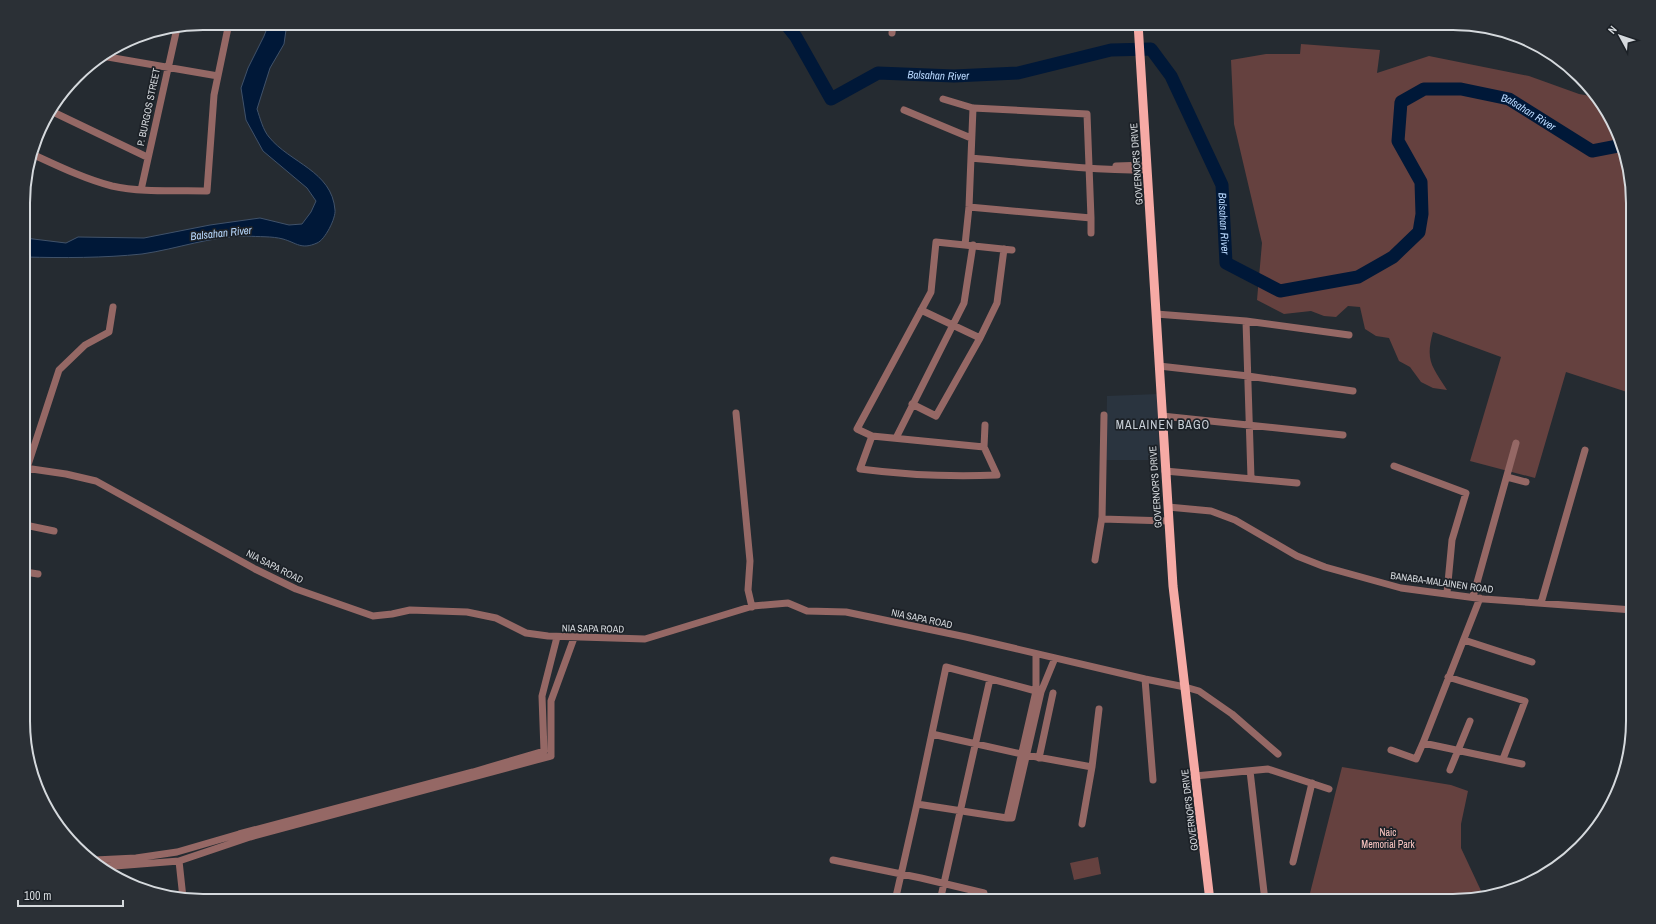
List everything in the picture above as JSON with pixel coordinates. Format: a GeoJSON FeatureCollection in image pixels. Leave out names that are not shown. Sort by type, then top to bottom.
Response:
{"type":"FeatureCollection","features":[{"type":"Feature","properties":{"kind":"main road","name":"GOVERNOR'S DRIVE"},"geometry":{"type":"LineString","coordinates":[[1138,30],[1141,70],[1143,168],[1156,314],[1168,521],[1174,593],[1209,894]]}},
{"type":"Feature","properties":{"kind":"street"},"geometry":{"type":"LineString","coordinates":[[37,156],[64,169],[112,186],[141,190],[207,190],[214,95],[228,30]]}},
{"type":"Feature","properties":{"kind":"street","name":"P. BURGOS STREET"},"geometry":{"type":"LineString","coordinates":[[141,190],[147,157],[176,32]]}},
{"type":"Feature","properties":{"kind":"street"},"geometry":{"type":"LineString","coordinates":[[109,57],[218,76]]}},
{"type":"Feature","properties":{"kind":"street"},"geometry":{"type":"LineString","coordinates":[[943,99],[973,108],[1087,114],[1092,218],[1091,233]]}},
{"type":"Feature","properties":{"kind":"street"},"geometry":{"type":"LineString","coordinates":[[965,245],[969,207],[973,108]]}},
{"type":"Feature","properties":{"kind":"street"},"geometry":{"type":"LineString","coordinates":[[904,110],[971,138]]}},
{"type":"Feature","properties":{"kind":"street"},"geometry":{"type":"LineString","coordinates":[[55,113],[147,157]]}},
{"type":"Feature","properties":{"kind":"street"},"geometry":{"type":"LineString","coordinates":[[971,158],[1089,169],[1112,168],[1117,170],[1143,168]]}},
{"type":"Feature","properties":{"kind":"street"},"geometry":{"type":"LineString","coordinates":[[969,207],[1092,218]]}},
{"type":"Feature","properties":{"kind":"street"},"geometry":{"type":"LineString","coordinates":[[912,404],[936,416],[980,338],[997,303],[1008,249],[936,242],[931,292],[857,429],[872,436],[984,447]]}},
{"type":"Feature","properties":{"kind":"street"},"geometry":{"type":"LineString","coordinates":[[896,438],[964,303],[973,245]]}},
{"type":"Feature","properties":{"kind":"street"},"geometry":{"type":"LineString","coordinates":[[30,456],[59,370],[85,345],[110,332],[113,307]]}},
{"type":"Feature","properties":{"kind":"street"},"geometry":{"type":"LineString","coordinates":[[921,310],[980,338]]}},
{"type":"Feature","properties":{"kind":"street"},"geometry":{"type":"LineString","coordinates":[[1156,314],[1246,321],[1350,335]]}},
{"type":"Feature","properties":{"kind":"street"},"geometry":{"type":"LineString","coordinates":[[1246,321],[1251,478]]}},
{"type":"Feature","properties":{"kind":"street"},"geometry":{"type":"LineString","coordinates":[[1159,366],[1248,376],[1353,391]]}},
{"type":"Feature","properties":{"kind":"street"},"geometry":{"type":"LineString","coordinates":[[736,413],[750,561],[748,590],[752,607]]}},
{"type":"Feature","properties":{"kind":"street"},"geometry":{"type":"LineString","coordinates":[[1095,560],[1102,517],[1104,415]]}},
{"type":"Feature","properties":{"kind":"street"},"geometry":{"type":"LineString","coordinates":[[1162,416],[1343,435]]}},
{"type":"Feature","properties":{"kind":"street"},"geometry":{"type":"LineString","coordinates":[[872,436],[860,469],[895,474],[953,477],[997,475],[984,447],[985,425]]}},
{"type":"Feature","properties":{"kind":"street"},"geometry":{"type":"LineString","coordinates":[[1473,597],[1516,443]]}},
{"type":"Feature","properties":{"kind":"street"},"geometry":{"type":"LineString","coordinates":[[1542,603],[1585,450]]}},
{"type":"Feature","properties":{"kind":"street"},"geometry":{"type":"LineString","coordinates":[[1394,466],[1466,493],[1452,540],[1447,593]]}},
{"type":"Feature","properties":{"kind":"street","name":"NIA SAPA ROAD"},"geometry":{"type":"LineString","coordinates":[[30,469],[66,474],[96,481],[255,569],[296,589],[373,616],[410,610],[467,612],[496,618],[526,633],[574,638],[645,638],[752,607],[788,603],[807,611],[846,612],[966,637],[1199,691],[1232,714],[1278,754]]}},
{"type":"Feature","properties":{"kind":"street"},"geometry":{"type":"LineString","coordinates":[[1165,471],[1297,483]]}},
{"type":"Feature","properties":{"kind":"street"},"geometry":{"type":"LineString","coordinates":[[1507,477],[1526,482]]}},
{"type":"Feature","properties":{"kind":"street","name":"BANABA-MALAINEN ROAD"},"geometry":{"type":"LineString","coordinates":[[1168,507],[1211,512],[1235,520],[1297,556],[1325,568],[1401,588],[1480,598],[1626,609]]}},
{"type":"Feature","properties":{"kind":"street"},"geometry":{"type":"LineString","coordinates":[[1102,517],[1102,519],[1168,521]]}},
{"type":"Feature","properties":{"kind":"street"},"geometry":{"type":"LineString","coordinates":[[30,527],[54,531]]}},
{"type":"Feature","properties":{"kind":"street"},"geometry":{"type":"LineString","coordinates":[[30,573],[38,574]]}},
{"type":"Feature","properties":{"kind":"street"},"geometry":{"type":"LineString","coordinates":[[1391,750],[1416,759],[1480,598]]}},
{"type":"Feature","properties":{"kind":"street"},"geometry":{"type":"LineString","coordinates":[[544,751],[542,696],[557,637]]}},
{"type":"Feature","properties":{"kind":"street"},"geometry":{"type":"LineString","coordinates":[[551,756],[550,701],[574,638]]}},
{"type":"Feature","properties":{"kind":"street"},"geometry":{"type":"LineString","coordinates":[[1464,640],[1532,662]]}},
{"type":"Feature","properties":{"kind":"street"},"geometry":{"type":"LineString","coordinates":[[1036,654],[1038,691]]}},
{"type":"Feature","properties":{"kind":"street"},"geometry":{"type":"LineString","coordinates":[[917,804],[1012,818],[1038,691],[1055,658]]}},
{"type":"Feature","properties":{"kind":"street"},"geometry":{"type":"LineString","coordinates":[[897,894],[946,667],[1038,691]]}},
{"type":"Feature","properties":{"kind":"street"},"geometry":{"type":"LineString","coordinates":[[942,894],[990,678]]}},
{"type":"Feature","properties":{"kind":"street"},"geometry":{"type":"LineString","coordinates":[[1448,678],[1525,702],[1502,759]]}},
{"type":"Feature","properties":{"kind":"street"},"geometry":{"type":"LineString","coordinates":[[1145,679],[1153,780]]}},
{"type":"Feature","properties":{"kind":"street"},"geometry":{"type":"LineString","coordinates":[[544,689],[554,691]]}},
{"type":"Feature","properties":{"kind":"street"},"geometry":{"type":"LineString","coordinates":[[1039,758],[1053,693]]}},
{"type":"Feature","properties":{"kind":"street"},"geometry":{"type":"LineString","coordinates":[[1082,824],[1092,767],[1099,709]]}},
{"type":"Feature","properties":{"kind":"street"},"geometry":{"type":"LineString","coordinates":[[1450,770],[1470,721]]}},
{"type":"Feature","properties":{"kind":"street"},"geometry":{"type":"LineString","coordinates":[[932,734],[1024,755],[1092,767]]}},
{"type":"Feature","properties":{"kind":"street"},"geometry":{"type":"LineString","coordinates":[[1423,743],[1522,764]]}},
{"type":"Feature","properties":{"kind":"street"},"geometry":{"type":"LineString","coordinates":[[544,751],[551,756]]}},
{"type":"Feature","properties":{"kind":"street"},"geometry":{"type":"LineString","coordinates":[[100,860],[136,858],[177,852],[238,834],[473,772],[544,751]]}},
{"type":"Feature","properties":{"kind":"street"},"geometry":{"type":"LineString","coordinates":[[109,866],[179,861],[250,838],[551,756]]}},
{"type":"Feature","properties":{"kind":"street"},"geometry":{"type":"LineString","coordinates":[[1195,776],[1268,769],[1329,789]]}},
{"type":"Feature","properties":{"kind":"street"},"geometry":{"type":"LineString","coordinates":[[1250,771],[1264,894]]}},
{"type":"Feature","properties":{"kind":"street"},"geometry":{"type":"LineString","coordinates":[[1293,862],[1312,783]]}},
{"type":"Feature","properties":{"kind":"street"},"geometry":{"type":"LineString","coordinates":[[833,860],[944,883],[984,894]]}},
{"type":"Feature","properties":{"kind":"street"},"geometry":{"type":"LineString","coordinates":[[179,861],[183,893]]}},
{"type":"Feature","properties":{"kind":"shaded area"},"geometry":{"type":"Polygon","coordinates":[[[1158,394],[1159,460],[1106,460],[1107,396],[1158,394]]]}},
{"type":"Feature","properties":{"kind":"green space"},"geometry":{"type":"Polygon","coordinates":[[[1301,44],[1380,50],[1377,73],[1429,56],[1529,76],[1579,94],[1588,96],[1603,116],[1617,147],[1623,169],[1626,191],[1626,392],[1566,372],[1535,478],[1470,461],[1501,357],[1433,332],[1430,350],[1431,363],[1447,390],[1433,388],[1421,382],[1410,367],[1399,361],[1389,338],[1376,336],[1365,329],[1360,307],[1348,306],[1336,317],[1324,316],[1311,311],[1284,314],[1257,300],[1262,243],[1234,124],[1231,60],[1266,54],[1300,54],[1301,44]]]}},
{"type":"Feature","properties":{"kind":"green space","name":"Naic Memorial Park"},"geometry":{"type":"Polygon","coordinates":[[[1342,767],[1451,785],[1468,791],[1461,824],[1461,848],[1482,892],[1465,894],[1310,894],[1342,767]]]}},
{"type":"Feature","properties":{"kind":"green space"},"geometry":{"type":"Polygon","coordinates":[[[1098,857],[1101,874],[1074,880],[1070,863],[1098,857]]]}},
{"type":"Feature","properties":{"kind":"water"},"geometry":{"type":"Polygon","coordinates":[[[266,30],[286,30],[284,44],[270,68],[257,109],[263,127],[269,137],[278,146],[318,177],[326,186],[332,197],[335,210],[334,218],[320,241],[312,245],[303,246],[274,237],[247,236],[207,240],[142,254],[54,258],[30,257],[30,239],[66,243],[78,237],[144,238],[210,225],[260,218],[289,225],[302,224],[311,212],[316,201],[307,188],[263,151],[246,120],[241,88],[248,68],[266,30]]]}},
{"type":"Feature","properties":{"kind":"waterway","name":"Balsahan River"},"geometry":{"type":"LineString","coordinates":[[790,30],[831,99],[878,73],[954,76],[1018,73],[1111,50],[1151,49],[1171,76],[1222,185],[1226,263],[1280,291],[1358,277],[1393,257],[1419,232],[1422,214],[1421,182],[1398,141],[1401,102],[1424,89],[1461,89],[1509,99],[1592,151],[1617,146]]}},
{"type":"Feature","properties":{"kind":"district","name":"MALAINEN BAGO"},"geometry":{"type":"Point","coordinates":[1163,425]}}]}
